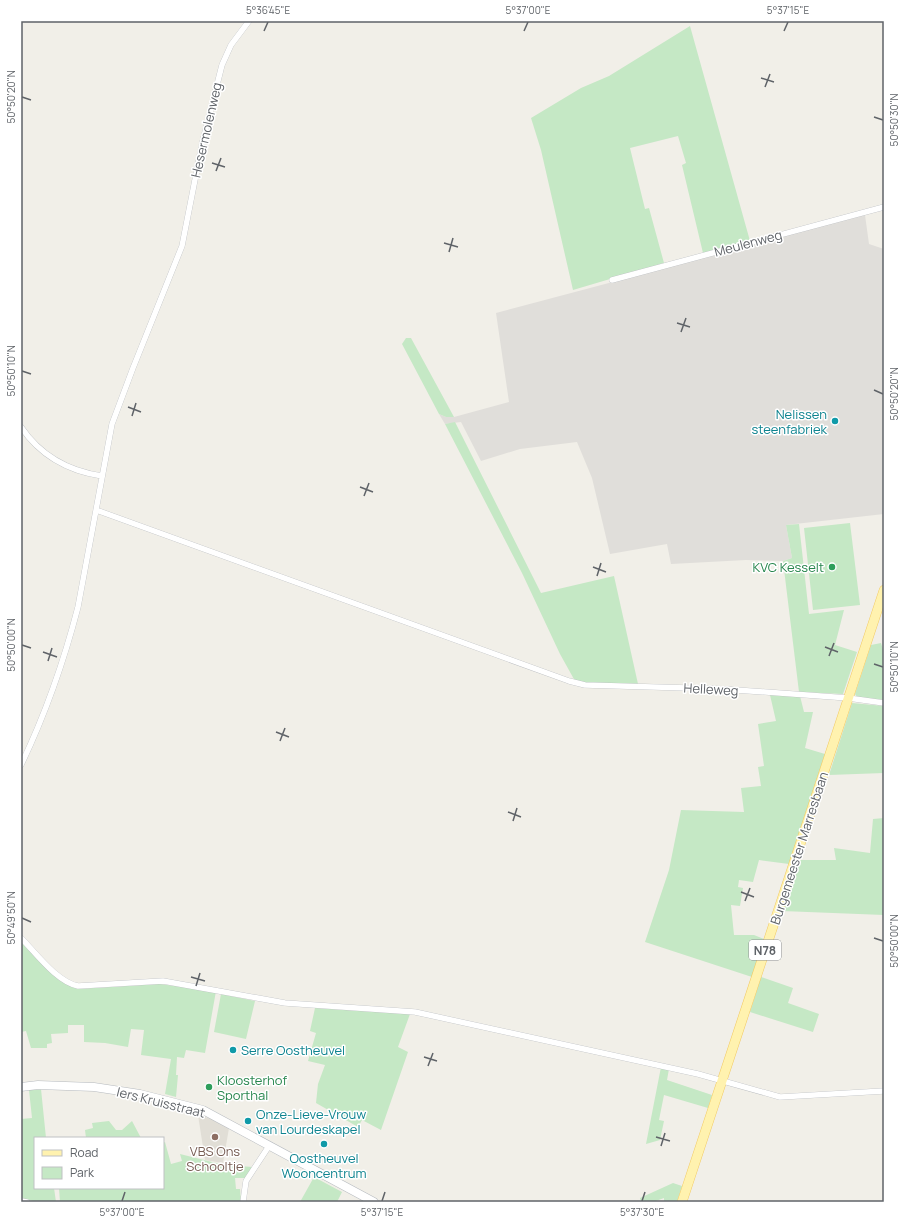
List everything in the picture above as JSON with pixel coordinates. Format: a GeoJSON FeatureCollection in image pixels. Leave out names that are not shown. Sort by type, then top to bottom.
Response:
{"type":"FeatureCollection","features":[{"type":"Feature","properties":{"kind":"main road","name":"N78"},"geometry":{"type":"LineString","coordinates":[[848,698],[884,590]]}},
{"type":"Feature","properties":{"kind":"main road","name":"Burgemeester Marresbaan"},"geometry":{"type":"LineString","coordinates":[[682,1202],[848,698]]}},
{"type":"Feature","properties":{"kind":"street","name":"Hesermolenweg"},"geometry":{"type":"LineString","coordinates":[[21,765],[64,660],[78,608],[109,436],[116,411],[182,246],[202,144],[219,74],[224,58],[249,21]]}},
{"type":"Feature","properties":{"kind":"street","name":"Meulenweg"},"geometry":{"type":"LineString","coordinates":[[612,280],[884,207]]}},
{"type":"Feature","properties":{"kind":"street"},"geometry":{"type":"LineString","coordinates":[[21,427],[40,449],[60,463],[77,471],[102,476]]}},
{"type":"Feature","properties":{"kind":"street","name":"Helleweg"},"geometry":{"type":"LineString","coordinates":[[96,510],[573,682],[598,687],[670,686],[848,698],[884,703]]}},
{"type":"Feature","properties":{"kind":"street"},"geometry":{"type":"LineString","coordinates":[[21,938],[57,975],[72,985],[163,981],[285,1003],[415,1012],[722,1080],[760,1093],[780,1097],[884,1091]]}},
{"type":"Feature","properties":{"kind":"street","name":"Iers Kruisstraat"},"geometry":{"type":"LineString","coordinates":[[21,1088],[38,1085],[94,1087],[140,1094],[203,1110],[374,1202]]}},
{"type":"Feature","properties":{"kind":"street"},"geometry":{"type":"LineString","coordinates":[[243,1202],[246,1181],[269,1146]]}},
{"type":"Feature","properties":{"kind":"street"},"geometry":{"type":"LineString","coordinates":[[21,1201],[27,1202]]}},
{"type":"Feature","properties":{"kind":"shaded area"},"geometry":{"type":"Polygon","coordinates":[[[865,215],[869,244],[884,249],[884,514],[786,525],[792,558],[783,561],[746,560],[671,564],[667,544],[610,554],[592,478],[577,442],[520,449],[481,461],[461,422],[445,424],[439,414],[446,417],[454,417],[509,402],[496,313],[865,215]]]}},
{"type":"Feature","properties":{"kind":"shaded area","name":"VBS Ons Schooltje"},"geometry":{"type":"Polygon","coordinates":[[[198,1115],[212,1119],[229,1128],[223,1163],[205,1160],[198,1115]]]}},
{"type":"Feature","properties":{"kind":"green space"},"geometry":{"type":"Polygon","coordinates":[[[690,26],[750,241],[703,253],[682,165],[686,163],[678,136],[630,148],[645,209],[649,208],[664,263],[573,290],[541,150],[531,118],[581,88],[609,76],[690,26]]]}},
{"type":"Feature","properties":{"kind":"green space"},"geometry":{"type":"Polygon","coordinates":[[[406,338],[411,338],[454,417],[446,417],[439,414],[402,344],[406,338]]]}},
{"type":"Feature","properties":{"kind":"green space"},"geometry":{"type":"Polygon","coordinates":[[[455,422],[541,593],[614,576],[638,684],[594,684],[575,681],[560,654],[522,573],[445,424],[455,422]]]}},
{"type":"Feature","properties":{"kind":"green space","name":"KVC Kesselt"},"geometry":{"type":"Polygon","coordinates":[[[850,523],[860,605],[813,610],[804,528],[850,523]]]}},
{"type":"Feature","properties":{"kind":"green space"},"geometry":{"type":"Polygon","coordinates":[[[799,524],[809,614],[844,610],[835,645],[857,652],[843,694],[799,692],[783,561],[792,558],[786,525],[799,524]]]}},
{"type":"Feature","properties":{"kind":"green space"},"geometry":{"type":"Polygon","coordinates":[[[881,643],[884,653],[884,700],[857,697],[855,694],[871,645],[881,643]]]}},
{"type":"Feature","properties":{"kind":"green space"},"geometry":{"type":"Polygon","coordinates":[[[770,695],[800,696],[804,712],[813,712],[805,748],[825,754],[789,864],[759,860],[753,882],[739,880],[738,887],[743,888],[740,906],[731,905],[734,935],[754,935],[764,939],[752,977],[645,942],[669,870],[681,810],[744,812],[741,788],[761,786],[758,767],[764,766],[758,724],[776,721],[770,695]]]}},
{"type":"Feature","properties":{"kind":"green space"},"geometry":{"type":"Polygon","coordinates":[[[852,703],[884,706],[884,773],[829,775],[852,703]]]}},
{"type":"Feature","properties":{"kind":"green space"},"geometry":{"type":"Polygon","coordinates":[[[884,818],[884,915],[782,911],[800,860],[836,860],[834,848],[870,853],[873,819],[884,818]]]}},
{"type":"Feature","properties":{"kind":"green space"},"geometry":{"type":"Polygon","coordinates":[[[21,941],[63,982],[78,989],[159,984],[216,991],[205,1053],[186,1050],[184,1058],[177,1057],[176,1075],[178,1075],[176,1097],[165,1094],[171,1059],[141,1055],[144,1030],[131,1029],[128,1047],[105,1043],[84,1042],[84,1025],[68,1025],[68,1033],[51,1034],[52,1043],[47,1044],[47,1048],[31,1048],[26,1031],[21,1032],[21,941]]]}},
{"type":"Feature","properties":{"kind":"green space"},"geometry":{"type":"Polygon","coordinates":[[[761,977],[793,988],[788,1003],[819,1014],[813,1032],[750,1012],[761,977]]]}},
{"type":"Feature","properties":{"kind":"green space"},"geometry":{"type":"Polygon","coordinates":[[[221,994],[255,1001],[246,1039],[214,1032],[221,994]]]}},
{"type":"Feature","properties":{"kind":"green space"},"geometry":{"type":"Polygon","coordinates":[[[315,1008],[410,1014],[398,1047],[408,1052],[381,1130],[362,1120],[358,1127],[316,1103],[318,1084],[325,1065],[308,1061],[316,1033],[310,1031],[315,1008]]]}},
{"type":"Feature","properties":{"kind":"green space"},"geometry":{"type":"Polygon","coordinates":[[[661,1067],[669,1069],[667,1080],[712,1095],[708,1108],[664,1095],[659,1120],[664,1121],[660,1140],[646,1144],[661,1067]]]}},
{"type":"Feature","properties":{"kind":"green space"},"geometry":{"type":"Polygon","coordinates":[[[41,1089],[46,1137],[34,1137],[34,1189],[54,1189],[56,1202],[37,1202],[21,1198],[21,1119],[32,1118],[29,1090],[41,1089]]]}},
{"type":"Feature","properties":{"kind":"green space"},"geometry":{"type":"Polygon","coordinates":[[[109,1121],[116,1130],[122,1130],[132,1121],[140,1137],[86,1137],[85,1130],[93,1128],[92,1123],[109,1121]]]}},
{"type":"Feature","properties":{"kind":"green space"},"geometry":{"type":"Polygon","coordinates":[[[164,1142],[171,1164],[182,1161],[180,1154],[224,1165],[253,1167],[246,1178],[235,1178],[236,1189],[240,1189],[241,1202],[60,1202],[59,1189],[164,1189],[164,1142]]]}},
{"type":"Feature","properties":{"kind":"green space"},"geometry":{"type":"Polygon","coordinates":[[[314,1177],[342,1192],[337,1202],[300,1202],[314,1177]]]}},
{"type":"Feature","properties":{"kind":"green space"},"geometry":{"type":"Polygon","coordinates":[[[673,1183],[682,1186],[677,1202],[664,1202],[664,1198],[653,1202],[641,1202],[640,1198],[673,1183]]]}},
{"type":"Feature","properties":{"kind":"place","name":"Nelissen steenfabriek"},"geometry":{"type":"Point","coordinates":[835,421]}},
{"type":"Feature","properties":{"kind":"place","name":"KVC Kesselt"},"geometry":{"type":"Point","coordinates":[832,567]}},
{"type":"Feature","properties":{"kind":"place","name":"Serre Oostheuvel"},"geometry":{"type":"Point","coordinates":[233,1050]}},
{"type":"Feature","properties":{"kind":"place","name":"Kloosterhof Sporthal"},"geometry":{"type":"Point","coordinates":[209,1087]}},
{"type":"Feature","properties":{"kind":"place","name":"Onze-Lieve-Vrouw van Lourdeskapel"},"geometry":{"type":"Point","coordinates":[248,1121]}},
{"type":"Feature","properties":{"kind":"place","name":"VBS Ons Schooltje"},"geometry":{"type":"Point","coordinates":[215,1137]}},
{"type":"Feature","properties":{"kind":"place","name":"Oostheuvel Wooncentrum"},"geometry":{"type":"Point","coordinates":[324,1144]}}]}
